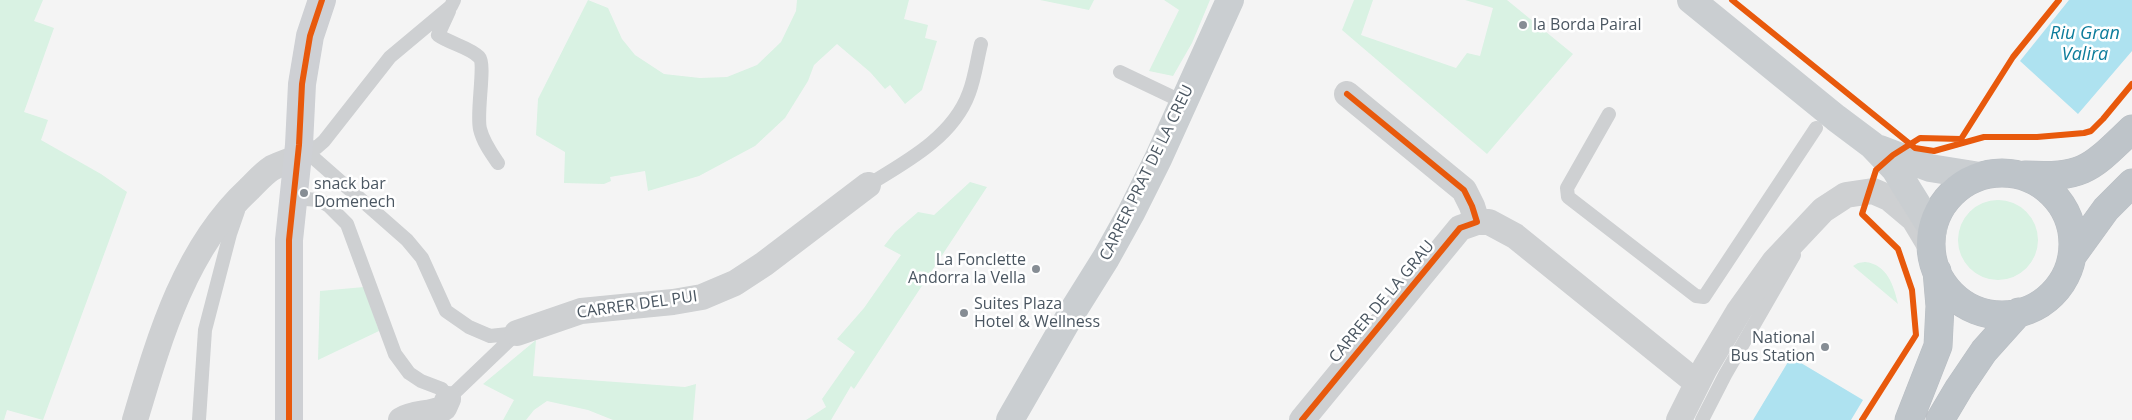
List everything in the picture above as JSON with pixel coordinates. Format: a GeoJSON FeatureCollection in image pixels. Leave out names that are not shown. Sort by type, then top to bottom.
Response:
{"type":"FeatureCollection","features":[{"type":"Feature","properties":{"kind":"highway"},"geometry":{"type":"LineString","coordinates":[[1909,420],[1938,346],[1940,306],[1934,250],[1938,212],[1949,197],[1964,185],[1980,176],[2000,173],[2056,177],[2076,173],[2096,163],[2132,129]]}},
{"type":"Feature","properties":{"kind":"highway"},"geometry":{"type":"LineString","coordinates":[[1934,250],[1954,296],[1970,307],[1989,314],[2019,312],[2034,307],[2054,292],[2068,272],[2072,256],[2073,244],[2070,221],[2059,201],[2042,184],[2021,175]]}},
{"type":"Feature","properties":{"kind":"highway"},"geometry":{"type":"LineString","coordinates":[[2072,256],[2106,209],[2132,183]]}},
{"type":"Feature","properties":{"kind":"highway"},"geometry":{"type":"LineString","coordinates":[[1940,420],[1984,351],[2019,312]]}},
{"type":"Feature","properties":{"kind":"main road","name":"CARRER PRAT DE LA CREU"},"geometry":{"type":"LineString","coordinates":[[1010,420],[1131,213],[1158,159],[1230,0]]}},
{"type":"Feature","properties":{"kind":"main road"},"geometry":{"type":"LineString","coordinates":[[1692,0],[1836,118],[1872,145],[1895,169],[1934,250]]}},
{"type":"Feature","properties":{"kind":"main road"},"geometry":{"type":"LineString","coordinates":[[1872,145],[1904,160],[1930,168],[1980,176]]}},
{"type":"Feature","properties":{"kind":"street"},"geometry":{"type":"LineString","coordinates":[[289,420],[288,240],[298,151],[302,84],[310,36],[322,0]]}},
{"type":"Feature","properties":{"kind":"street"},"geometry":{"type":"LineString","coordinates":[[1347,94],[1464,190],[1475,214],[1515,236],[1697,383]]}},
{"type":"Feature","properties":{"kind":"street"},"geometry":{"type":"LineString","coordinates":[[135,420],[154,355],[175,300],[195,261],[223,216],[244,193],[271,169],[298,151]]}},
{"type":"Feature","properties":{"kind":"street","name":"CARRER DEL PUI"},"geometry":{"type":"LineString","coordinates":[[517,333],[581,311],[673,302],[702,297],[735,283],[764,264],[868,186]]}},
{"type":"Feature","properties":{"kind":"street"},"geometry":{"type":"LineString","coordinates":[[1679,420],[1697,383],[1739,311],[1774,262],[1823,210],[1846,195],[1873,191],[1889,198],[1914,219],[1934,250]]}},
{"type":"Feature","properties":{"kind":"street","name":"CARRER DE LA GRAU"},"geometry":{"type":"LineString","coordinates":[[1302,420],[1460,228],[1475,214]]}},
{"type":"Feature","properties":{"kind":"street"},"geometry":{"type":"LineString","coordinates":[[401,420],[412,414],[431,414],[444,408],[448,399]]}},
{"type":"Feature","properties":{"kind":"lane"},"geometry":{"type":"LineString","coordinates":[[298,151],[316,148],[324,141],[390,57],[453,3]]}},
{"type":"Feature","properties":{"kind":"lane"},"geometry":{"type":"LineString","coordinates":[[453,3],[438,35],[478,55],[483,62],[478,108],[480,129],[488,150],[498,163]]}},
{"type":"Feature","properties":{"kind":"lane","name":"CARRER DEL PUI"},"geometry":{"type":"LineString","coordinates":[[868,186],[919,154],[953,121],[969,93],[981,44]]}},
{"type":"Feature","properties":{"kind":"lane"},"geometry":{"type":"LineString","coordinates":[[1120,72],[1183,102]]}},
{"type":"Feature","properties":{"kind":"lane"},"geometry":{"type":"LineString","coordinates":[[1609,114],[1567,188],[1568,197],[1696,296],[1704,298],[1816,128]]}},
{"type":"Feature","properties":{"kind":"lane","name":"CARRER DEL PUI"},"geometry":{"type":"LineString","coordinates":[[298,151],[407,240],[422,258],[446,311],[469,327],[490,336],[517,333]]}},
{"type":"Feature","properties":{"kind":"lane"},"geometry":{"type":"LineString","coordinates":[[199,420],[205,330],[230,234],[244,193]]}},
{"type":"Feature","properties":{"kind":"lane"},"geometry":{"type":"LineString","coordinates":[[292,198],[319,200],[330,206],[347,224],[395,354],[409,373],[421,381],[442,389],[448,399],[517,333]]}},
{"type":"Feature","properties":{"kind":"lane"},"geometry":{"type":"LineString","coordinates":[[1702,420],[1780,277],[1823,210]]}},
{"type":"Feature","properties":{"kind":"green space"},"geometry":{"type":"Polygon","coordinates":[[[0,0],[43,0],[34,21],[54,28],[24,112],[48,120],[41,140],[101,174],[127,192],[43,420],[7,410],[4,420],[0,420],[0,0]]]}},
{"type":"Feature","properties":{"kind":"green space"},"geometry":{"type":"Polygon","coordinates":[[[588,0],[608,8],[622,39],[635,55],[664,74],[700,78],[727,77],[757,65],[781,42],[796,11],[797,0],[909,0],[904,19],[928,25],[925,38],[937,41],[922,90],[905,104],[890,85],[885,89],[870,72],[837,44],[814,65],[808,81],[785,118],[755,146],[699,176],[648,191],[645,171],[610,177],[611,181],[604,184],[564,183],[565,152],[536,135],[538,99],[588,0]]]}},
{"type":"Feature","properties":{"kind":"green space"},"geometry":{"type":"Polygon","coordinates":[[[1040,0],[1094,0],[1089,10],[1040,0]]]}},
{"type":"Feature","properties":{"kind":"green space"},"geometry":{"type":"Polygon","coordinates":[[[1164,0],[1210,0],[1192,43],[1173,76],[1149,71],[1179,10],[1164,0]]]}},
{"type":"Feature","properties":{"kind":"green space"},"geometry":{"type":"Polygon","coordinates":[[[1354,0],[1373,0],[1361,35],[1456,68],[1467,53],[1480,56],[1493,8],[1465,0],[1507,0],[1573,54],[1487,154],[1342,30],[1354,0]]]}},
{"type":"Feature","properties":{"kind":"green space"},"geometry":{"type":"Polygon","coordinates":[[[970,182],[987,187],[854,389],[851,386],[831,420],[806,420],[826,407],[822,399],[855,352],[837,339],[864,308],[901,255],[884,246],[895,232],[918,212],[934,215],[970,182]]]}},
{"type":"Feature","properties":{"kind":"green space"},"geometry":{"type":"Polygon","coordinates":[[[1998,200],[2013,203],[2026,212],[2035,225],[2038,240],[2035,255],[2026,268],[2013,277],[1998,280],[1983,277],[1970,268],[1961,255],[1958,240],[1961,225],[1970,212],[1983,203],[1998,200]]]}},
{"type":"Feature","properties":{"kind":"green space"},"geometry":{"type":"Polygon","coordinates":[[[1865,262],[1873,264],[1884,271],[1892,283],[1898,304],[1853,266],[1865,262]]]}},
{"type":"Feature","properties":{"kind":"green space"},"geometry":{"type":"Polygon","coordinates":[[[364,287],[379,331],[318,360],[320,291],[364,287]]]}},
{"type":"Feature","properties":{"kind":"green space"},"geometry":{"type":"Polygon","coordinates":[[[536,340],[533,376],[685,387],[696,384],[693,420],[613,420],[588,410],[547,401],[534,410],[526,420],[503,420],[514,400],[483,384],[536,340]]]}},
{"type":"Feature","properties":{"kind":"water","name":"Riu Gran Valira"},"geometry":{"type":"Polygon","coordinates":[[[2069,0],[2132,0],[2132,51],[2078,114],[2020,61],[2069,0]]]}},
{"type":"Feature","properties":{"kind":"water"},"geometry":{"type":"Polygon","coordinates":[[[1791,357],[1863,400],[1851,420],[1753,420],[1791,357]]]}},
{"type":"Feature","properties":{"kind":"cycle path"},"geometry":{"type":"LineString","coordinates":[[289,420],[289,240],[299,145],[302,84],[310,36],[322,0]]}},
{"type":"Feature","properties":{"kind":"cycle path"},"geometry":{"type":"LineString","coordinates":[[1732,0],[1915,148],[1934,151],[1984,137],[2037,137],[2091,131],[2132,84]]}},
{"type":"Feature","properties":{"kind":"cycle path"},"geometry":{"type":"LineString","coordinates":[[1862,420],[1916,335],[1912,290],[1898,249],[1862,214],[1876,170],[1893,155],[1920,138],[1961,139],[2013,57],[2059,0]]}},
{"type":"Feature","properties":{"kind":"cycle path"},"geometry":{"type":"LineString","coordinates":[[1302,420],[1460,228],[1477,222],[1464,190],[1347,94]]}},
{"type":"Feature","properties":{"kind":"place","name":"la Borda Pairal"},"geometry":{"type":"Point","coordinates":[1523,25]}},
{"type":"Feature","properties":{"kind":"place","name":"snack bar Domenech"},"geometry":{"type":"Point","coordinates":[304,193]}},
{"type":"Feature","properties":{"kind":"place","name":"La Fonclette Andorra la Vella"},"geometry":{"type":"Point","coordinates":[1036,269]}},
{"type":"Feature","properties":{"kind":"place","name":"Suites Plaza Hotel & Wellness"},"geometry":{"type":"Point","coordinates":[964,313]}},
{"type":"Feature","properties":{"kind":"place","name":"National Bus Station"},"geometry":{"type":"Point","coordinates":[1825,347]}}]}
